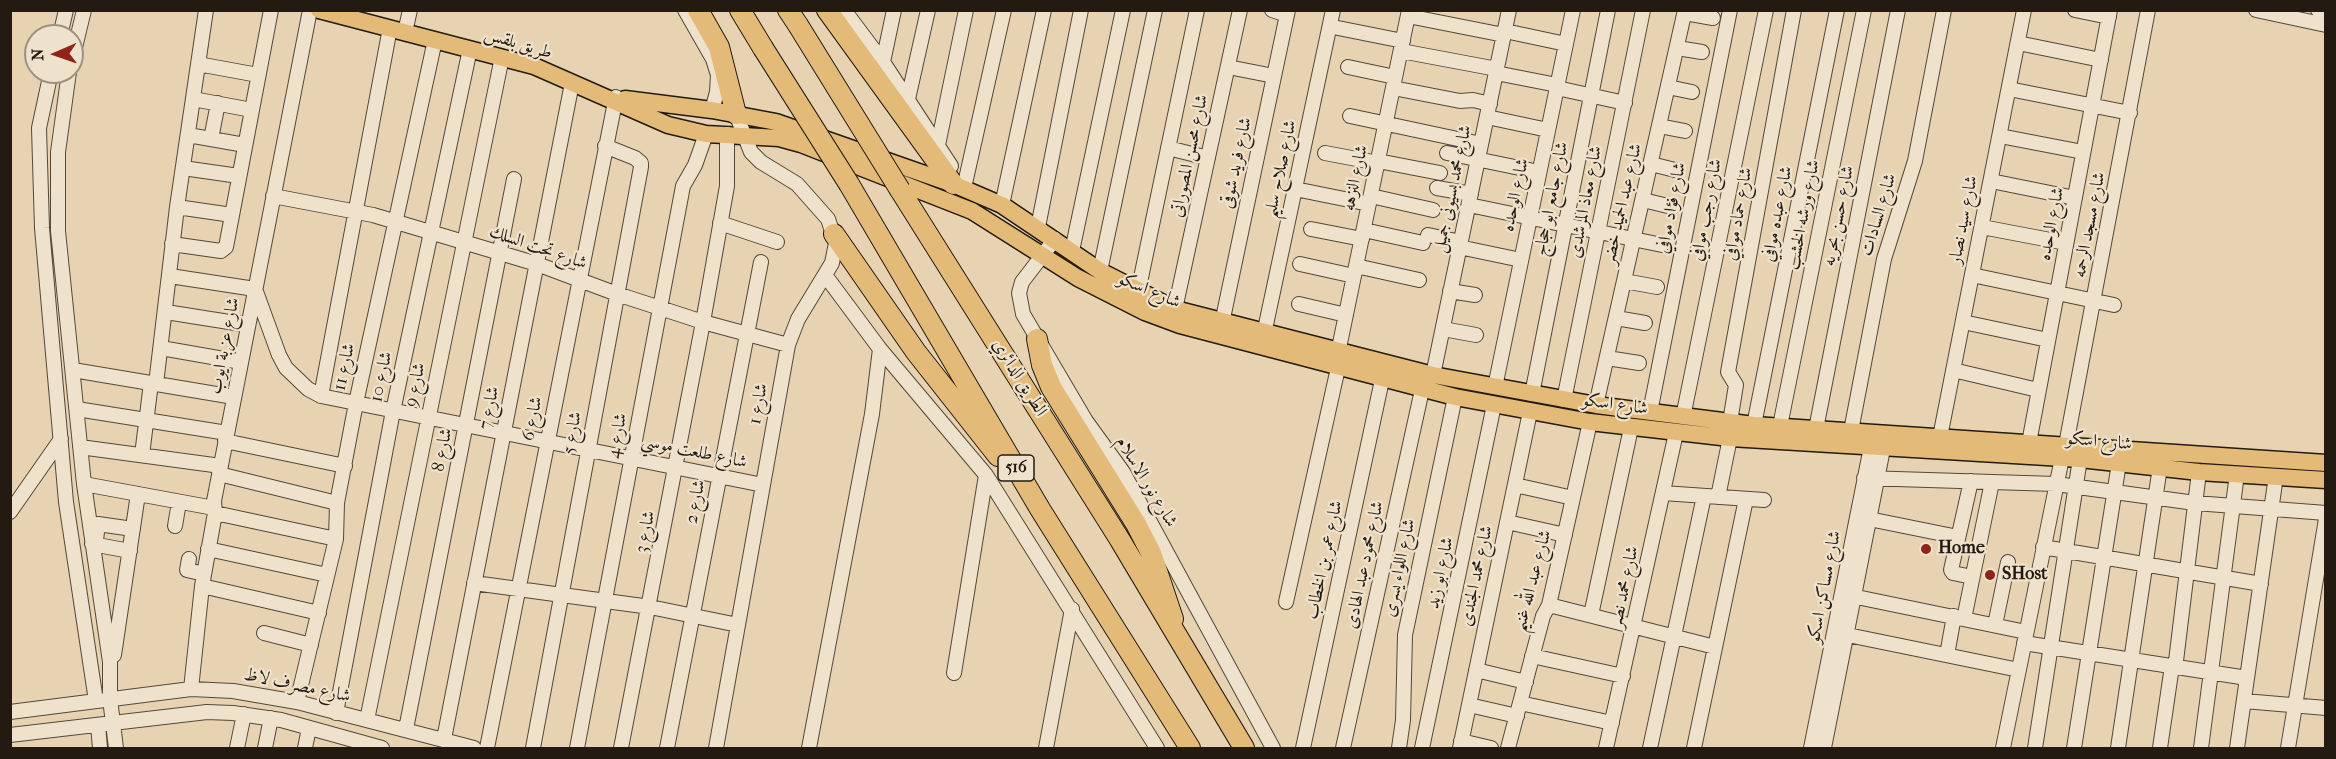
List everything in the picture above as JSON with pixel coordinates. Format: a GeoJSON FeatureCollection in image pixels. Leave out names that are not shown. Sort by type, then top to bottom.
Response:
{"type":"FeatureCollection","features":[{"type":"Feature","properties":{"kind":"highway"},"geometry":{"type":"LineString","coordinates":[[698,10],[719,47],[736,114]]}},
{"type":"Feature","properties":{"kind":"highway","name":"516"},"geometry":{"type":"LineString","coordinates":[[740,10],[849,184],[1040,509],[1190,748]]}},
{"type":"Feature","properties":{"kind":"highway"},"geometry":{"type":"LineString","coordinates":[[827,10],[953,190]]}},
{"type":"Feature","properties":{"kind":"highway","name":"الطريق الدائري"},"geometry":{"type":"LineString","coordinates":[[793,18],[1120,540],[1244,748]]}},
{"type":"Feature","properties":{"kind":"highway"},"geometry":{"type":"LineString","coordinates":[[834,234],[916,352],[1040,509]]}},
{"type":"Feature","properties":{"kind":"highway"},"geometry":{"type":"LineString","coordinates":[[1037,339],[1042,365],[1051,387],[1136,524],[1151,553],[1165,587],[1178,640]]}},
{"type":"Feature","properties":{"kind":"main road","name":"طريق بلقس"},"geometry":{"type":"LineString","coordinates":[[319,10],[361,16],[398,30],[534,66],[615,100]]}},
{"type":"Feature","properties":{"kind":"main road"},"geometry":{"type":"LineString","coordinates":[[615,100],[712,110],[776,122],[953,190]]}},
{"type":"Feature","properties":{"kind":"main road"},"geometry":{"type":"LineString","coordinates":[[615,100],[668,125],[706,134],[779,138],[953,190]]}},
{"type":"Feature","properties":{"kind":"main road","name":"شارع اسكو"},"geometry":{"type":"LineString","coordinates":[[953,190],[1002,205],[1055,238],[1100,271],[1175,309],[1264,334],[1338,360],[1382,380],[1455,398],[1590,422],[1676,433],[1730,430],[2064,451],[2325,462]]}},
{"type":"Feature","properties":{"kind":"main road","name":"شارع اسكو"},"geometry":{"type":"LineString","coordinates":[[953,190],[987,219],[1041,254],[1111,296],[1145,312],[1180,325],[1338,360],[1564,400],[1683,417],[1730,430],[1754,425],[1780,426],[1851,431],[1879,439],[1941,437],[2028,443],[2064,451],[2080,459],[2199,472],[2325,480]]}},
{"type":"Feature","properties":{"kind":"street"},"geometry":{"type":"LineString","coordinates":[[142,455],[146,420],[161,348],[172,244],[206,10]]}},
{"type":"Feature","properties":{"kind":"street"},"geometry":{"type":"LineString","coordinates":[[172,244],[224,250],[271,10]]}},
{"type":"Feature","properties":{"kind":"street","name":"شارع عزبة ايوب"},"geometry":{"type":"LineString","coordinates":[[191,689],[203,580],[220,470],[310,10]]}},
{"type":"Feature","properties":{"kind":"street"},"geometry":{"type":"LineString","coordinates":[[321,396],[357,211],[398,30],[410,10]]}},
{"type":"Feature","properties":{"kind":"street"},"geometry":{"type":"LineString","coordinates":[[685,10],[713,58],[718,75],[717,92],[712,110]]}},
{"type":"Feature","properties":{"kind":"street"},"geometry":{"type":"LineString","coordinates":[[843,10],[884,62],[938,145],[953,190]]}},
{"type":"Feature","properties":{"kind":"street"},"geometry":{"type":"LineString","coordinates":[[884,62],[894,10]]}},
{"type":"Feature","properties":{"kind":"street"},"geometry":{"type":"LineString","coordinates":[[908,99],[928,10]]}},
{"type":"Feature","properties":{"kind":"street"},"geometry":{"type":"LineString","coordinates":[[938,145],[966,10]]}},
{"type":"Feature","properties":{"kind":"street"},"geometry":{"type":"LineString","coordinates":[[953,190],[1004,10]]}},
{"type":"Feature","properties":{"kind":"street"},"geometry":{"type":"LineString","coordinates":[[1002,205],[1044,10]]}},
{"type":"Feature","properties":{"kind":"street"},"geometry":{"type":"LineString","coordinates":[[1038,227],[1081,10]]}},
{"type":"Feature","properties":{"kind":"street"},"geometry":{"type":"LineString","coordinates":[[1072,251],[1123,10]]}},
{"type":"Feature","properties":{"kind":"street"},"geometry":{"type":"LineString","coordinates":[[1100,271],[1155,10]]}},
{"type":"Feature","properties":{"kind":"street"},"geometry":{"type":"LineString","coordinates":[[1138,292],[1197,10]]}},
{"type":"Feature","properties":{"kind":"street","name":"شارع محسن المصوراتى"},"geometry":{"type":"LineString","coordinates":[[1175,309],[1240,10]]}},
{"type":"Feature","properties":{"kind":"street"},"geometry":{"type":"LineString","coordinates":[[1272,10],[1288,13]]}},
{"type":"Feature","properties":{"kind":"street","name":"شارع صلاح سليم"},"geometry":{"type":"LineString","coordinates":[[1264,334],[1333,10]]}},
{"type":"Feature","properties":{"kind":"street","name":"شارع محمد بسيونى جميل"},"geometry":{"type":"LineString","coordinates":[[1433,375],[1509,10]]}},
{"type":"Feature","properties":{"kind":"street","name":"شارع الوحده"},"geometry":{"type":"LineString","coordinates":[[1495,387],[1573,10]]}},
{"type":"Feature","properties":{"kind":"street","name":"شارع جامع ابو حجاج"},"geometry":{"type":"LineString","coordinates":[[1532,394],[1608,10]]}},
{"type":"Feature","properties":{"kind":"street","name":"شارع معاذ المرشدى"},"geometry":{"type":"LineString","coordinates":[[1564,400],[1643,10]]}},
{"type":"Feature","properties":{"kind":"street","name":"شارع فؤاد موافي"},"geometry":{"type":"LineString","coordinates":[[1650,412],[1730,10]]}},
{"type":"Feature","properties":{"kind":"street","name":"شارع رجب موافي"},"geometry":{"type":"LineString","coordinates":[[1683,417],[1698,381],[1766,10]]}},
{"type":"Feature","properties":{"kind":"street","name":"شارع حماد موافي"},"geometry":{"type":"LineString","coordinates":[[1650,748],[1674,636],[1730,430],[1736,385],[1728,372],[1794,10]]}},
{"type":"Feature","properties":{"kind":"street","name":"شارع عبده موافي"},"geometry":{"type":"LineString","coordinates":[[1754,425],[1838,10]]}},
{"type":"Feature","properties":{"kind":"street","name":"شارع ورشه الخشب"},"geometry":{"type":"LineString","coordinates":[[1780,426],[1864,10]]}},
{"type":"Feature","properties":{"kind":"street","name":"شارع حسن بحريه"},"geometry":{"type":"LineString","coordinates":[[1816,429],[1898,10]]}},
{"type":"Feature","properties":{"kind":"street","name":"شارع السادات"},"geometry":{"type":"LineString","coordinates":[[1851,431],[1884,259],[1915,162],[1944,10]]}},
{"type":"Feature","properties":{"kind":"street","name":"شارع سيد نصار"},"geometry":{"type":"LineString","coordinates":[[1941,437],[2024,10]]}},
{"type":"Feature","properties":{"kind":"street"},"geometry":{"type":"LineString","coordinates":[[2075,10],[2110,14]]}},
{"type":"Feature","properties":{"kind":"street","name":"شارع مسجد الرحمه"},"geometry":{"type":"LineString","coordinates":[[2064,451],[2148,10]]}},
{"type":"Feature","properties":{"kind":"street"},"geometry":{"type":"LineString","coordinates":[[2256,10],[2325,25]]}},
{"type":"Feature","properties":{"kind":"street"},"geometry":{"type":"LineString","coordinates":[[2318,10],[2325,12]]}},
{"type":"Feature","properties":{"kind":"street"},"geometry":{"type":"LineString","coordinates":[[1685,12],[1713,18]]}},
{"type":"Feature","properties":{"kind":"street","name":"شارع عبد الحميد خضر"},"geometry":{"type":"LineString","coordinates":[[1596,405],[1685,12]]}},
{"type":"Feature","properties":{"kind":"street","name":"شارع فريد شوقى"},"geometry":{"type":"LineString","coordinates":[[1222,322],[1288,13]]}},
{"type":"Feature","properties":{"kind":"street"},"geometry":{"type":"LineString","coordinates":[[1409,13],[1566,44]]}},
{"type":"Feature","properties":{"kind":"street","name":"شارع النزهه"},"geometry":{"type":"LineString","coordinates":[[1286,602],[1409,13]]}},
{"type":"Feature","properties":{"kind":"street","name":"شارع الوحده"},"geometry":{"type":"LineString","coordinates":[[2028,443],[2110,14]]}},
{"type":"Feature","properties":{"kind":"street"},"geometry":{"type":"LineString","coordinates":[[1338,28],[1624,103]]}},
{"type":"Feature","properties":{"kind":"street","name":"شارع 11"},"geometry":{"type":"LineString","coordinates":[[276,719],[291,701],[311,645],[319,613],[336,539],[337,502],[356,403],[435,40]]}},
{"type":"Feature","properties":{"kind":"street"},"geometry":{"type":"LineString","coordinates":[[2018,43],[2101,60]]}},
{"type":"Feature","properties":{"kind":"street"},"geometry":{"type":"LineString","coordinates":[[1677,48],[1702,52]]}},
{"type":"Feature","properties":{"kind":"street","name":"شارع 10"},"geometry":{"type":"LineString","coordinates":[[336,713],[393,411],[470,49]]}},
{"type":"Feature","properties":{"kind":"street","name":"شارع 9"},"geometry":{"type":"LineString","coordinates":[[367,720],[501,57]]}},
{"type":"Feature","properties":{"kind":"street"},"geometry":{"type":"LineString","coordinates":[[198,64],[258,75]]}},
{"type":"Feature","properties":{"kind":"street"},"geometry":{"type":"LineString","coordinates":[[1228,67],[1274,76]]}},
{"type":"Feature","properties":{"kind":"street"},"geometry":{"type":"LineString","coordinates":[[1348,67],[1548,130]]}},
{"type":"Feature","properties":{"kind":"street","name":"شارع 7"},"geometry":{"type":"LineString","coordinates":[[444,739],[573,83]]}},
{"type":"Feature","properties":{"kind":"street"},"geometry":{"type":"LineString","coordinates":[[48,84],[40,115],[42,228],[61,440],[72,545],[103,700],[113,723],[116,748]]}},
{"type":"Feature","properties":{"kind":"street"},"geometry":{"type":"LineString","coordinates":[[67,84],[61,121],[57,194],[84,484],[111,676]]}},
{"type":"Feature","properties":{"kind":"street"},"geometry":{"type":"LineString","coordinates":[[1668,87],[1692,92]]}},
{"type":"Feature","properties":{"kind":"street"},"geometry":{"type":"LineString","coordinates":[[2009,89],[2130,112]]}},
{"type":"Feature","properties":{"kind":"street"},"geometry":{"type":"LineString","coordinates":[[193,99],[252,110]]}},
{"type":"Feature","properties":{"kind":"street","name":"شارع 6"},"geometry":{"type":"LineString","coordinates":[[487,748],[615,100]]}},
{"type":"Feature","properties":{"kind":"street"},"geometry":{"type":"LineString","coordinates":[[212,139],[218,104]]}},
{"type":"Feature","properties":{"kind":"street"},"geometry":{"type":"LineString","coordinates":[[736,114],[735,135],[756,157],[797,184],[828,219],[834,234]]}},
{"type":"Feature","properties":{"kind":"street"},"geometry":{"type":"LineString","coordinates":[[1350,116],[1481,144]]}},
{"type":"Feature","properties":{"kind":"street"},"geometry":{"type":"LineString","coordinates":[[1659,126],[1684,131]]}},
{"type":"Feature","properties":{"kind":"street","name":"شارع 4"},"geometry":{"type":"LineString","coordinates":[[577,748],[633,458],[658,308],[683,186],[695,165],[706,134]]}},
{"type":"Feature","properties":{"kind":"street"},"geometry":{"type":"LineString","coordinates":[[188,135],[245,145]]}},
{"type":"Feature","properties":{"kind":"street","name":"شارع 3"},"geometry":{"type":"LineString","coordinates":[[621,748],[704,322],[735,135]]}},
{"type":"Feature","properties":{"kind":"street"},"geometry":{"type":"LineString","coordinates":[[2000,136],[2083,152]]}},
{"type":"Feature","properties":{"kind":"street","name":"شارع 5"},"geometry":{"type":"LineString","coordinates":[[533,748],[641,163],[635,158],[605,146]]}},
{"type":"Feature","properties":{"kind":"street"},"geometry":{"type":"LineString","coordinates":[[1168,148],[1208,158]]}},
{"type":"Feature","properties":{"kind":"street"},"geometry":{"type":"LineString","coordinates":[[1325,153],[1440,173]]}},
{"type":"Feature","properties":{"kind":"street"},"geometry":{"type":"LineString","coordinates":[[1447,153],[1539,172]]}},
{"type":"Feature","properties":{"kind":"street"},"geometry":{"type":"LineString","coordinates":[[1650,165],[1675,170]]}},
{"type":"Feature","properties":{"kind":"street"},"geometry":{"type":"LineString","coordinates":[[183,168],[239,176]]}},
{"type":"Feature","properties":{"kind":"street","name":"شارع 8"},"geometry":{"type":"LineString","coordinates":[[406,729],[514,179]]}},
{"type":"Feature","properties":{"kind":"street"},"geometry":{"type":"LineString","coordinates":[[1990,181],[2075,198]]}},
{"type":"Feature","properties":{"kind":"street"},"geometry":{"type":"LineString","coordinates":[[1437,188],[1530,218],[1662,245]]}},
{"type":"Feature","properties":{"kind":"street"},"geometry":{"type":"LineString","coordinates":[[1295,189],[1433,210]]}},
{"type":"Feature","properties":{"kind":"street","name":"شارع تحت السلك"},"geometry":{"type":"LineString","coordinates":[[273,196],[357,211],[500,252],[658,308],[788,345]]}},
{"type":"Feature","properties":{"kind":"street"},"geometry":{"type":"LineString","coordinates":[[1643,200],[1672,207]]}},
{"type":"Feature","properties":{"kind":"street"},"geometry":{"type":"LineString","coordinates":[[177,207],[232,215]]}},
{"type":"Feature","properties":{"kind":"street"},"geometry":{"type":"LineString","coordinates":[[1797,214],[1822,218]]}},
{"type":"Feature","properties":{"kind":"street"},"geometry":{"type":"LineString","coordinates":[[720,223],[777,242]]}},
{"type":"Feature","properties":{"kind":"street"},"geometry":{"type":"LineString","coordinates":[[1982,227],[2066,243]]}},
{"type":"Feature","properties":{"kind":"street"},"geometry":{"type":"LineString","coordinates":[[1311,229],[1426,239],[1521,260]]}},
{"type":"Feature","properties":{"kind":"street","name":"شارع 1"},"geometry":{"type":"LineString","coordinates":[[716,748],[788,345],[798,319],[834,257],[834,234]]}},
{"type":"Feature","properties":{"kind":"street","name":"شارع نور الاسلام"},"geometry":{"type":"LineString","coordinates":[[1055,238],[1022,282],[1019,293],[1023,314],[1086,421],[1123,472],[1273,748]]}},
{"type":"Feature","properties":{"kind":"street","name":"شارع 2"},"geometry":{"type":"LineString","coordinates":[[667,748],[760,262]]}},
{"type":"Feature","properties":{"kind":"street"},"geometry":{"type":"LineString","coordinates":[[1300,264],[1419,280]]}},
{"type":"Feature","properties":{"kind":"street"},"geometry":{"type":"LineString","coordinates":[[825,275],[880,349],[986,475],[1157,748]]}},
{"type":"Feature","properties":{"kind":"street"},"geometry":{"type":"LineString","coordinates":[[1972,275],[2114,305]]}},
{"type":"Feature","properties":{"kind":"street"},"geometry":{"type":"LineString","coordinates":[[170,276],[255,289]]}},
{"type":"Feature","properties":{"kind":"street"},"geometry":{"type":"LineString","coordinates":[[1624,281],[1657,287]]}},
{"type":"Feature","properties":{"kind":"street","name":"شارع طلعت موسي"},"geometry":{"type":"LineString","coordinates":[[255,289],[286,368],[308,388],[321,396],[763,485]]}},
{"type":"Feature","properties":{"kind":"street"},"geometry":{"type":"LineString","coordinates":[[1450,291],[1475,295]]}},
{"type":"Feature","properties":{"kind":"street"},"geometry":{"type":"LineString","coordinates":[[1299,304],[1346,315]]}},
{"type":"Feature","properties":{"kind":"street"},"geometry":{"type":"LineString","coordinates":[[166,312],[248,325]]}},
{"type":"Feature","properties":{"kind":"street"},"geometry":{"type":"LineString","coordinates":[[1616,318],[1665,335]]}},
{"type":"Feature","properties":{"kind":"street"},"geometry":{"type":"LineString","coordinates":[[1963,322],[2048,340]]}},
{"type":"Feature","properties":{"kind":"street"},"geometry":{"type":"LineString","coordinates":[[1443,328],[1476,335]]}},
{"type":"Feature","properties":{"kind":"street"},"geometry":{"type":"LineString","coordinates":[[161,348],[241,362]]}},
{"type":"Feature","properties":{"kind":"street"},"geometry":{"type":"LineString","coordinates":[[809,748],[872,414],[880,349]]}},
{"type":"Feature","properties":{"kind":"street"},"geometry":{"type":"LineString","coordinates":[[1607,358],[1639,363]]}},
{"type":"Feature","properties":{"kind":"street"},"geometry":{"type":"LineString","coordinates":[[1953,369],[2038,390]]}},
{"type":"Feature","properties":{"kind":"street"},"geometry":{"type":"LineString","coordinates":[[73,370],[234,397]]}},
{"type":"Feature","properties":{"kind":"street","name":"شارع عمر بن الخطاب"},"geometry":{"type":"LineString","coordinates":[[1303,748],[1382,380]]}},
{"type":"Feature","properties":{"kind":"street","name":"شارع محمود عبد الهادى"},"geometry":{"type":"LineString","coordinates":[[1343,748],[1422,390]]}},
{"type":"Feature","properties":{"kind":"street","name":"شارع اللواء يسرى"},"geometry":{"type":"LineString","coordinates":[[1399,748],[1403,720],[1405,634],[1455,398]]}},
{"type":"Feature","properties":{"kind":"street","name":"شارع ابو زيد"},"geometry":{"type":"LineString","coordinates":[[1422,748],[1494,405]]}},
{"type":"Feature","properties":{"kind":"street"},"geometry":{"type":"LineString","coordinates":[[77,409],[146,420],[226,437],[345,466]]}},
{"type":"Feature","properties":{"kind":"street","name":"شارع محمد الجندى"},"geometry":{"type":"LineString","coordinates":[[1461,745],[1530,412]]}},
{"type":"Feature","properties":{"kind":"street","name":"شارع عبد الله غنيم"},"geometry":{"type":"LineString","coordinates":[[1509,748],[1543,616],[1549,604],[1590,422]]}},
{"type":"Feature","properties":{"kind":"street"},"geometry":{"type":"LineString","coordinates":[[1591,615],[1631,428]]}},
{"type":"Feature","properties":{"kind":"street","name":"شارع محمد نصر"},"geometry":{"type":"LineString","coordinates":[[1606,748],[1635,627],[1676,433]]}},
{"type":"Feature","properties":{"kind":"street","name":"شارع مساكن اسكو"},"geometry":{"type":"LineString","coordinates":[[1811,748],[1840,634],[1879,439]]}},
{"type":"Feature","properties":{"kind":"street"},"geometry":{"type":"LineString","coordinates":[[10,512],[61,440]]}},
{"type":"Feature","properties":{"kind":"street"},"geometry":{"type":"LineString","coordinates":[[80,447],[142,455],[220,470],[337,502]]}},
{"type":"Feature","properties":{"kind":"street"},"geometry":{"type":"LineString","coordinates":[[2003,748],[2064,451]]}},
{"type":"Feature","properties":{"kind":"street"},"geometry":{"type":"LineString","coordinates":[[2036,748],[2080,459]]}},
{"type":"Feature","properties":{"kind":"street"},"geometry":{"type":"LineString","coordinates":[[2074,748],[2119,463]]}},
{"type":"Feature","properties":{"kind":"street"},"geometry":{"type":"LineString","coordinates":[[2118,748],[2160,467]]}},
{"type":"Feature","properties":{"kind":"street"},"geometry":{"type":"LineString","coordinates":[[2160,748],[2172,666],[2176,661],[2199,472]]}},
{"type":"Feature","properties":{"kind":"street"},"geometry":{"type":"LineString","coordinates":[[2201,748],[2237,474]]}},
{"type":"Feature","properties":{"kind":"street"},"geometry":{"type":"LineString","coordinates":[[954,673],[986,475]]}},
{"type":"Feature","properties":{"kind":"street"},"geometry":{"type":"LineString","coordinates":[[2237,748],[2276,476]]}},
{"type":"Feature","properties":{"kind":"street"},"geometry":{"type":"LineString","coordinates":[[1871,478],[2056,484],[2195,503],[2325,513]]}},
{"type":"Feature","properties":{"kind":"street","name":"شارع مساكن اسكو"},"geometry":{"type":"LineString","coordinates":[[1848,595],[1869,519],[1871,478]]}},
{"type":"Feature","properties":{"kind":"street"},"geometry":{"type":"LineString","coordinates":[[1971,481],[1951,571],[1972,577]]}},
{"type":"Feature","properties":{"kind":"street"},"geometry":{"type":"LineString","coordinates":[[1947,655],[1972,577],[1992,482]]}},
{"type":"Feature","properties":{"kind":"street"},"geometry":{"type":"LineString","coordinates":[[84,484],[179,501],[336,539]]}},
{"type":"Feature","properties":{"kind":"street"},"geometry":{"type":"LineString","coordinates":[[1515,485],[1573,498]]}},
{"type":"Feature","properties":{"kind":"street"},"geometry":{"type":"LineString","coordinates":[[1663,493],[1764,500]]}},
{"type":"Feature","properties":{"kind":"street"},"geometry":{"type":"LineString","coordinates":[[103,700],[111,676],[138,494]]}},
{"type":"Feature","properties":{"kind":"street"},"geometry":{"type":"LineString","coordinates":[[1694,748],[1746,499]]}},
{"type":"Feature","properties":{"kind":"street"},"geometry":{"type":"LineString","coordinates":[[175,526],[179,501]]}},
{"type":"Feature","properties":{"kind":"street"},"geometry":{"type":"LineString","coordinates":[[1869,519],[1958,537]]}},
{"type":"Feature","properties":{"kind":"street"},"geometry":{"type":"LineString","coordinates":[[2288,748],[2325,519]]}},
{"type":"Feature","properties":{"kind":"street"},"geometry":{"type":"LineString","coordinates":[[1507,522],[1565,535]]}},
{"type":"Feature","properties":{"kind":"street"},"geometry":{"type":"LineString","coordinates":[[94,544],[98,524],[133,529]]}},
{"type":"Feature","properties":{"kind":"street"},"geometry":{"type":"LineString","coordinates":[[94,544],[130,551]]}},
{"type":"Feature","properties":{"kind":"street"},"geometry":{"type":"LineString","coordinates":[[2043,547],[2261,584]]}},
{"type":"Feature","properties":{"kind":"street"},"geometry":{"type":"LineString","coordinates":[[208,549],[327,575]]}},
{"type":"Feature","properties":{"kind":"street"},"geometry":{"type":"LineString","coordinates":[[189,559],[187,570],[203,580],[319,613]]}},
{"type":"Feature","properties":{"kind":"street"},"geometry":{"type":"LineString","coordinates":[[1995,625],[2008,562]]}},
{"type":"Feature","properties":{"kind":"street"},"geometry":{"type":"LineString","coordinates":[[474,583],[650,607],[738,625]]}},
{"type":"Feature","properties":{"kind":"street"},"geometry":{"type":"LineString","coordinates":[[1848,595],[1995,625],[2051,647],[2247,678]]}},
{"type":"Feature","properties":{"kind":"street"},"geometry":{"type":"LineString","coordinates":[[1549,604],[1715,647]]}},
{"type":"Feature","properties":{"kind":"street"},"geometry":{"type":"LineString","coordinates":[[1046,748],[1072,609]]}},
{"type":"Feature","properties":{"kind":"street"},"geometry":{"type":"LineString","coordinates":[[264,633],[311,645]]}},
{"type":"Feature","properties":{"kind":"street"},"geometry":{"type":"LineString","coordinates":[[1840,634],[2019,670]]}},
{"type":"Feature","properties":{"kind":"street","name":"شارع مساكن اسكو"},"geometry":{"type":"LineString","coordinates":[[1824,748],[1840,634]]}},
{"type":"Feature","properties":{"kind":"street"},"geometry":{"type":"LineString","coordinates":[[1532,656],[1623,676]]}},
{"type":"Feature","properties":{"kind":"street"},"geometry":{"type":"LineString","coordinates":[[1476,670],[1526,682]]}},
{"type":"Feature","properties":{"kind":"street","name":"شارع مصرف لاظ"},"geometry":{"type":"LineString","coordinates":[[10,711],[191,689],[208,689],[291,701],[474,748]]}},
{"type":"Feature","properties":{"kind":"street"},"geometry":{"type":"LineString","coordinates":[[207,712],[208,689]]}},
{"type":"Feature","properties":{"kind":"street"},"geometry":{"type":"LineString","coordinates":[[2244,701],[2325,708]]}},
{"type":"Feature","properties":{"kind":"street"},"geometry":{"type":"LineString","coordinates":[[1469,705],[1612,723]]}},
{"type":"Feature","properties":{"kind":"street","name":"شارع مصرف لاظ"},"geometry":{"type":"LineString","coordinates":[[10,735],[207,712],[276,719],[382,748]]}},
{"type":"Feature","properties":{"kind":"street"},"geometry":{"type":"LineString","coordinates":[[237,748],[244,714]]}},
{"type":"Feature","properties":{"kind":"street"},"geometry":{"type":"LineString","coordinates":[[265,748],[276,719]]}},
{"type":"Feature","properties":{"kind":"street"},"geometry":{"type":"LineString","coordinates":[[98,725],[100,748]]}},
{"type":"Feature","properties":{"kind":"street"},"geometry":{"type":"LineString","coordinates":[[305,748],[309,728]]}},
{"type":"Feature","properties":{"kind":"street"},"geometry":{"type":"LineString","coordinates":[[1461,745],[1491,748]]}},
{"type":"Feature","properties":{"kind":"place","name":"Home"},"geometry":{"type":"Point","coordinates":[1926,549]}},
{"type":"Feature","properties":{"kind":"place","name":"SHost"},"geometry":{"type":"Point","coordinates":[1990,575]}}]}
